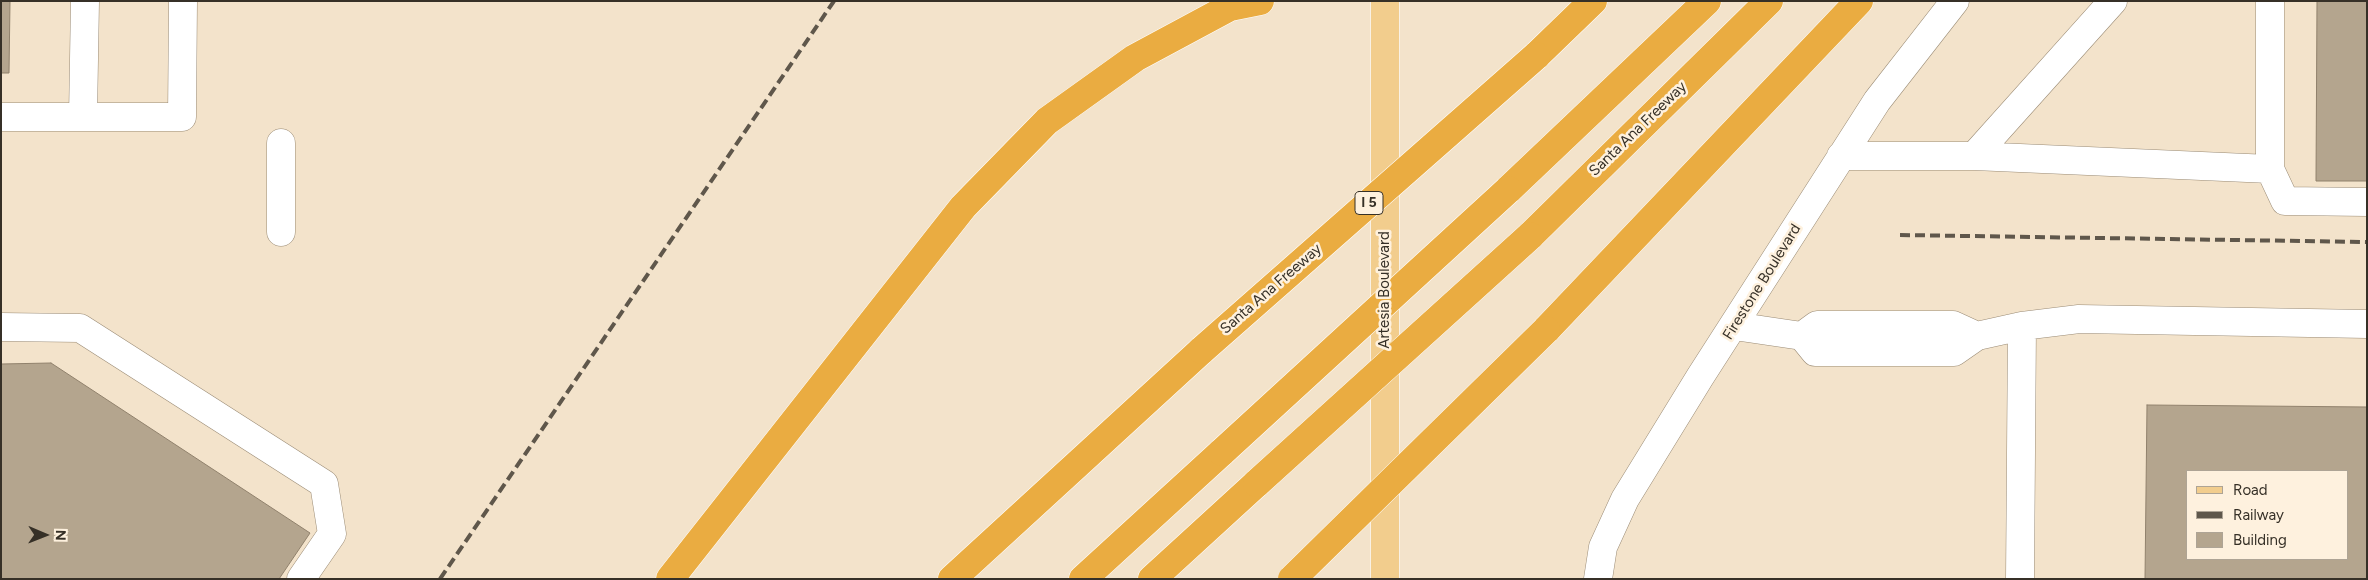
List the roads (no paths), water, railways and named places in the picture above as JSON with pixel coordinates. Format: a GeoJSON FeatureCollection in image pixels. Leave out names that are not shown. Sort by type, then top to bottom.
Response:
{"type":"FeatureCollection","features":[{"type":"Feature","properties":{"kind":"highway"},"geometry":{"type":"LineString","coordinates":[[670,579],[963,207],[1048,121],[1135,58],[1230,7],[1260,1]]}},
{"type":"Feature","properties":{"kind":"highway","name":"Santa Ana Freeway"},"geometry":{"type":"LineString","coordinates":[[952,579],[1202,350],[1536,56],[1593,1]]}},
{"type":"Feature","properties":{"kind":"highway"},"geometry":{"type":"LineString","coordinates":[[1082,579],[1508,190],[1707,1]]}},
{"type":"Feature","properties":{"kind":"highway","name":"Santa Ana Freeway"},"geometry":{"type":"LineString","coordinates":[[1152,579],[1530,236],[1768,1]]}},
{"type":"Feature","properties":{"kind":"highway"},"geometry":{"type":"LineString","coordinates":[[1292,579],[1546,330],[1859,1]]}},
{"type":"Feature","properties":{"kind":"main road","name":"Artesia Boulevard"},"geometry":{"type":"LineString","coordinates":[[1385,1],[1385,579]]}},
{"type":"Feature","properties":{"kind":"street"},"geometry":{"type":"LineString","coordinates":[[83,117],[85,1]]}},
{"type":"Feature","properties":{"kind":"street"},"geometry":{"type":"LineString","coordinates":[[1,117],[182,117],[183,1]]}},
{"type":"Feature","properties":{"kind":"street","name":"Firestone Boulevard"},"geometry":{"type":"LineString","coordinates":[[1598,579],[1604,547],[1626,498],[1700,377],[1877,101],[1955,1]]}},
{"type":"Feature","properties":{"kind":"street"},"geometry":{"type":"LineString","coordinates":[[1974,156],[2114,1]]}},
{"type":"Feature","properties":{"kind":"street"},"geometry":{"type":"LineString","coordinates":[[2270,1],[2270,169],[2285,201],[2367,202]]}},
{"type":"Feature","properties":{"kind":"street"},"geometry":{"type":"LineString","coordinates":[[281,143],[281,232]]}},
{"type":"Feature","properties":{"kind":"street"},"geometry":{"type":"LineString","coordinates":[[1841,156],[1974,156],[2270,169]]}},
{"type":"Feature","properties":{"kind":"street"},"geometry":{"type":"LineString","coordinates":[[1734,326],[1802,336],[1817,324],[1952,325],[1977,336],[2022,326],[2079,319],[2367,324]]}},
{"type":"Feature","properties":{"kind":"street"},"geometry":{"type":"LineString","coordinates":[[2020,579],[2022,326]]}},
{"type":"Feature","properties":{"kind":"street"},"geometry":{"type":"LineString","coordinates":[[1,327],[80,328],[324,484],[332,534],[301,579]]}},
{"type":"Feature","properties":{"kind":"railway"},"geometry":{"type":"LineString","coordinates":[[440,579],[834,1]]}},
{"type":"Feature","properties":{"kind":"railway"},"geometry":{"type":"LineString","coordinates":[[1900,235],[2367,242]]}}]}
